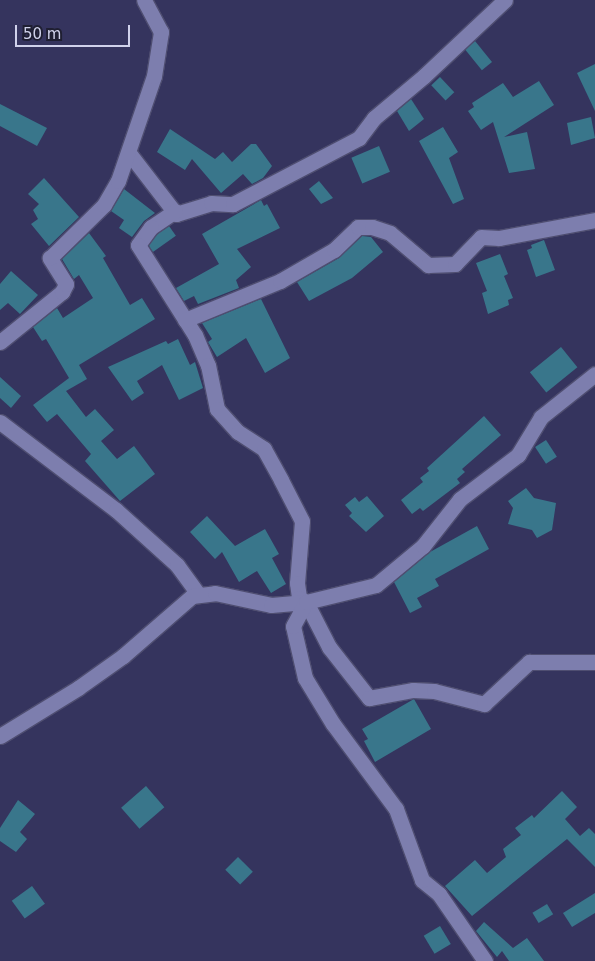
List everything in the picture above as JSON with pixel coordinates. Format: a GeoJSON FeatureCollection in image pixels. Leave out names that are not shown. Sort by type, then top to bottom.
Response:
{"type":"FeatureCollection","features":[{"type":"Feature","properties":{"kind":"street"},"geometry":{"type":"LineString","coordinates":[[0,342],[62,292],[66,284],[50,258],[104,205],[129,153],[154,76],[161,32],[144,0]]}},
{"type":"Feature","properties":{"kind":"street"},"geometry":{"type":"LineString","coordinates":[[129,153],[176,214],[190,212],[211,203],[233,204],[359,138],[374,118],[424,76],[506,0]]}},
{"type":"Feature","properties":{"kind":"street"},"geometry":{"type":"LineString","coordinates":[[175,211],[151,227],[138,245],[186,320],[208,365],[217,409],[238,432],[264,448],[302,521],[297,583],[300,598],[306,602],[329,646],[369,698],[413,690],[434,691],[484,704],[529,662],[595,662]]}},
{"type":"Feature","properties":{"kind":"street"},"geometry":{"type":"LineString","coordinates":[[186,320],[280,281],[334,250],[358,227],[372,227],[390,233],[428,266],[455,264],[482,238],[499,238],[595,220]]}},
{"type":"Feature","properties":{"kind":"street"},"geometry":{"type":"LineString","coordinates":[[0,736],[78,688],[123,656],[192,596],[215,593],[272,605],[306,602],[376,585],[423,546],[460,499],[518,455],[541,417],[595,374]]}},
{"type":"Feature","properties":{"kind":"street"},"geometry":{"type":"LineString","coordinates":[[0,422],[116,510],[177,565],[199,595]]}},
{"type":"Feature","properties":{"kind":"street"},"geometry":{"type":"LineString","coordinates":[[306,602],[293,626],[305,678],[333,724],[396,809],[422,880],[439,894],[485,961]]}},
{"type":"Feature","properties":{"kind":"building"},"geometry":{"type":"Polygon","coordinates":[[[475,41],[492,62],[482,70],[465,49],[475,41]]]}},
{"type":"Feature","properties":{"kind":"building"},"geometry":{"type":"Polygon","coordinates":[[[595,64],[595,111],[577,73],[595,64]]]}},
{"type":"Feature","properties":{"kind":"building"},"geometry":{"type":"Polygon","coordinates":[[[440,77],[454,92],[446,101],[431,85],[440,77]]]}},
{"type":"Feature","properties":{"kind":"building"},"geometry":{"type":"Polygon","coordinates":[[[539,81],[554,105],[504,137],[527,132],[535,169],[509,173],[493,122],[481,130],[468,111],[474,107],[472,103],[503,83],[513,97],[539,81]]]}},
{"type":"Feature","properties":{"kind":"building"},"geometry":{"type":"Polygon","coordinates":[[[411,99],[424,119],[409,131],[397,111],[411,99]]]}},
{"type":"Feature","properties":{"kind":"building"},"geometry":{"type":"Polygon","coordinates":[[[0,104],[47,128],[37,146],[0,126],[0,104]]]}},
{"type":"Feature","properties":{"kind":"building"},"geometry":{"type":"Polygon","coordinates":[[[591,117],[595,138],[571,145],[567,123],[591,117]]]}},
{"type":"Feature","properties":{"kind":"building"},"geometry":{"type":"Polygon","coordinates":[[[443,127],[458,152],[449,158],[464,199],[453,204],[419,141],[443,127]]]}},
{"type":"Feature","properties":{"kind":"building"},"geometry":{"type":"Polygon","coordinates":[[[170,129],[215,159],[223,152],[232,162],[251,144],[256,144],[272,166],[263,178],[252,184],[243,174],[221,193],[192,159],[185,170],[157,152],[170,129]]]}},
{"type":"Feature","properties":{"kind":"building"},"geometry":{"type":"Polygon","coordinates":[[[379,146],[390,172],[362,183],[351,158],[379,146]]]}},
{"type":"Feature","properties":{"kind":"building"},"geometry":{"type":"Polygon","coordinates":[[[44,178],[79,217],[49,246],[31,224],[38,219],[33,210],[39,204],[28,194],[44,178]]]}},
{"type":"Feature","properties":{"kind":"building"},"geometry":{"type":"Polygon","coordinates":[[[319,181],[333,198],[321,204],[309,189],[319,181]]]}},
{"type":"Feature","properties":{"kind":"building"},"geometry":{"type":"Polygon","coordinates":[[[124,189],[155,213],[144,221],[132,237],[119,228],[124,220],[111,211],[124,189]]]}},
{"type":"Feature","properties":{"kind":"building"},"geometry":{"type":"Polygon","coordinates":[[[261,200],[264,206],[267,204],[280,228],[237,249],[251,267],[236,280],[239,288],[198,304],[194,296],[184,301],[176,288],[219,264],[202,234],[261,200]]]}},
{"type":"Feature","properties":{"kind":"building"},"geometry":{"type":"Polygon","coordinates":[[[169,226],[176,236],[153,252],[146,242],[169,226]]]}},
{"type":"Feature","properties":{"kind":"building"},"geometry":{"type":"Polygon","coordinates":[[[89,233],[106,256],[103,258],[130,305],[142,298],[155,319],[79,365],[87,379],[66,391],[86,417],[95,409],[114,430],[101,441],[117,459],[134,446],[155,474],[120,501],[85,461],[91,454],[57,414],[47,422],[33,405],[69,378],[46,339],[42,341],[33,327],[57,308],[63,318],[93,298],[79,275],[74,279],[62,259],[89,233]]]}},
{"type":"Feature","properties":{"kind":"building"},"geometry":{"type":"Polygon","coordinates":[[[362,236],[371,237],[383,252],[352,278],[309,301],[297,282],[339,258],[362,236]]]}},
{"type":"Feature","properties":{"kind":"building"},"geometry":{"type":"Polygon","coordinates":[[[544,240],[555,270],[536,277],[527,250],[532,248],[531,245],[544,240]]]}},
{"type":"Feature","properties":{"kind":"building"},"geometry":{"type":"Polygon","coordinates":[[[500,254],[508,274],[504,276],[513,298],[508,300],[509,305],[488,314],[482,293],[487,291],[476,263],[500,254]]]}},
{"type":"Feature","properties":{"kind":"building"},"geometry":{"type":"Polygon","coordinates":[[[11,271],[38,295],[20,314],[8,303],[0,310],[0,284],[11,271]]]}},
{"type":"Feature","properties":{"kind":"building"},"geometry":{"type":"Polygon","coordinates":[[[261,299],[290,358],[265,373],[246,338],[217,357],[208,342],[212,339],[202,323],[261,299]]]}},
{"type":"Feature","properties":{"kind":"building"},"geometry":{"type":"Polygon","coordinates":[[[178,339],[190,365],[195,362],[203,388],[179,400],[162,365],[137,381],[144,393],[132,401],[108,367],[166,341],[168,344],[178,339]]]}},
{"type":"Feature","properties":{"kind":"building"},"geometry":{"type":"Polygon","coordinates":[[[561,347],[577,367],[546,392],[530,372],[561,347]]]}},
{"type":"Feature","properties":{"kind":"building"},"geometry":{"type":"Polygon","coordinates":[[[0,377],[21,396],[11,408],[0,398],[0,377]]]}},
{"type":"Feature","properties":{"kind":"building"},"geometry":{"type":"Polygon","coordinates":[[[484,416],[501,435],[462,469],[465,472],[457,479],[460,483],[423,511],[420,508],[412,514],[401,500],[423,482],[420,478],[429,471],[427,468],[484,416]]]}},
{"type":"Feature","properties":{"kind":"building"},"geometry":{"type":"Polygon","coordinates":[[[546,440],[557,457],[546,464],[535,447],[546,440]]]}},
{"type":"Feature","properties":{"kind":"building"},"geometry":{"type":"Polygon","coordinates":[[[526,488],[534,498],[556,503],[552,530],[537,538],[532,530],[508,524],[513,508],[508,501],[526,488]]]}},
{"type":"Feature","properties":{"kind":"building"},"geometry":{"type":"Polygon","coordinates":[[[367,496],[384,516],[366,532],[349,516],[352,513],[345,505],[355,497],[359,502],[367,496]]]}},
{"type":"Feature","properties":{"kind":"building"},"geometry":{"type":"Polygon","coordinates":[[[207,516],[235,546],[265,529],[279,554],[272,558],[286,584],[271,593],[257,571],[239,582],[222,552],[215,559],[190,532],[207,516]]]}},
{"type":"Feature","properties":{"kind":"building"},"geometry":{"type":"Polygon","coordinates":[[[477,526],[489,549],[435,579],[439,586],[417,598],[422,607],[410,613],[394,582],[430,552],[477,526]]]}},
{"type":"Feature","properties":{"kind":"building"},"geometry":{"type":"Polygon","coordinates":[[[414,699],[431,729],[375,762],[364,741],[368,739],[362,729],[414,699]]]}},
{"type":"Feature","properties":{"kind":"building"},"geometry":{"type":"Polygon","coordinates":[[[146,786],[164,807],[139,829],[121,808],[146,786]]]}},
{"type":"Feature","properties":{"kind":"building"},"geometry":{"type":"Polygon","coordinates":[[[562,791],[577,807],[565,819],[580,836],[589,828],[595,834],[595,867],[567,839],[472,916],[445,886],[475,860],[487,873],[506,857],[503,849],[521,835],[515,828],[532,815],[534,818],[562,791]]]}},
{"type":"Feature","properties":{"kind":"building"},"geometry":{"type":"Polygon","coordinates":[[[18,800],[35,814],[20,832],[27,839],[16,852],[0,841],[0,828],[18,800]]]}},
{"type":"Feature","properties":{"kind":"building"},"geometry":{"type":"Polygon","coordinates":[[[238,857],[253,872],[240,885],[225,870],[238,857]]]}},
{"type":"Feature","properties":{"kind":"building"},"geometry":{"type":"Polygon","coordinates":[[[32,886],[45,904],[25,918],[12,901],[32,886]]]}},
{"type":"Feature","properties":{"kind":"building"},"geometry":{"type":"Polygon","coordinates":[[[595,893],[595,913],[572,927],[563,913],[595,893]]]}},
{"type":"Feature","properties":{"kind":"building"},"geometry":{"type":"Polygon","coordinates":[[[547,904],[553,914],[539,923],[532,913],[547,904]]]}},
{"type":"Feature","properties":{"kind":"building"},"geometry":{"type":"Polygon","coordinates":[[[484,922],[513,948],[527,938],[544,961],[509,961],[502,951],[497,957],[476,931],[484,922]]]}},
{"type":"Feature","properties":{"kind":"building"},"geometry":{"type":"Polygon","coordinates":[[[440,926],[451,944],[435,954],[424,936],[440,926]]]}}]}
